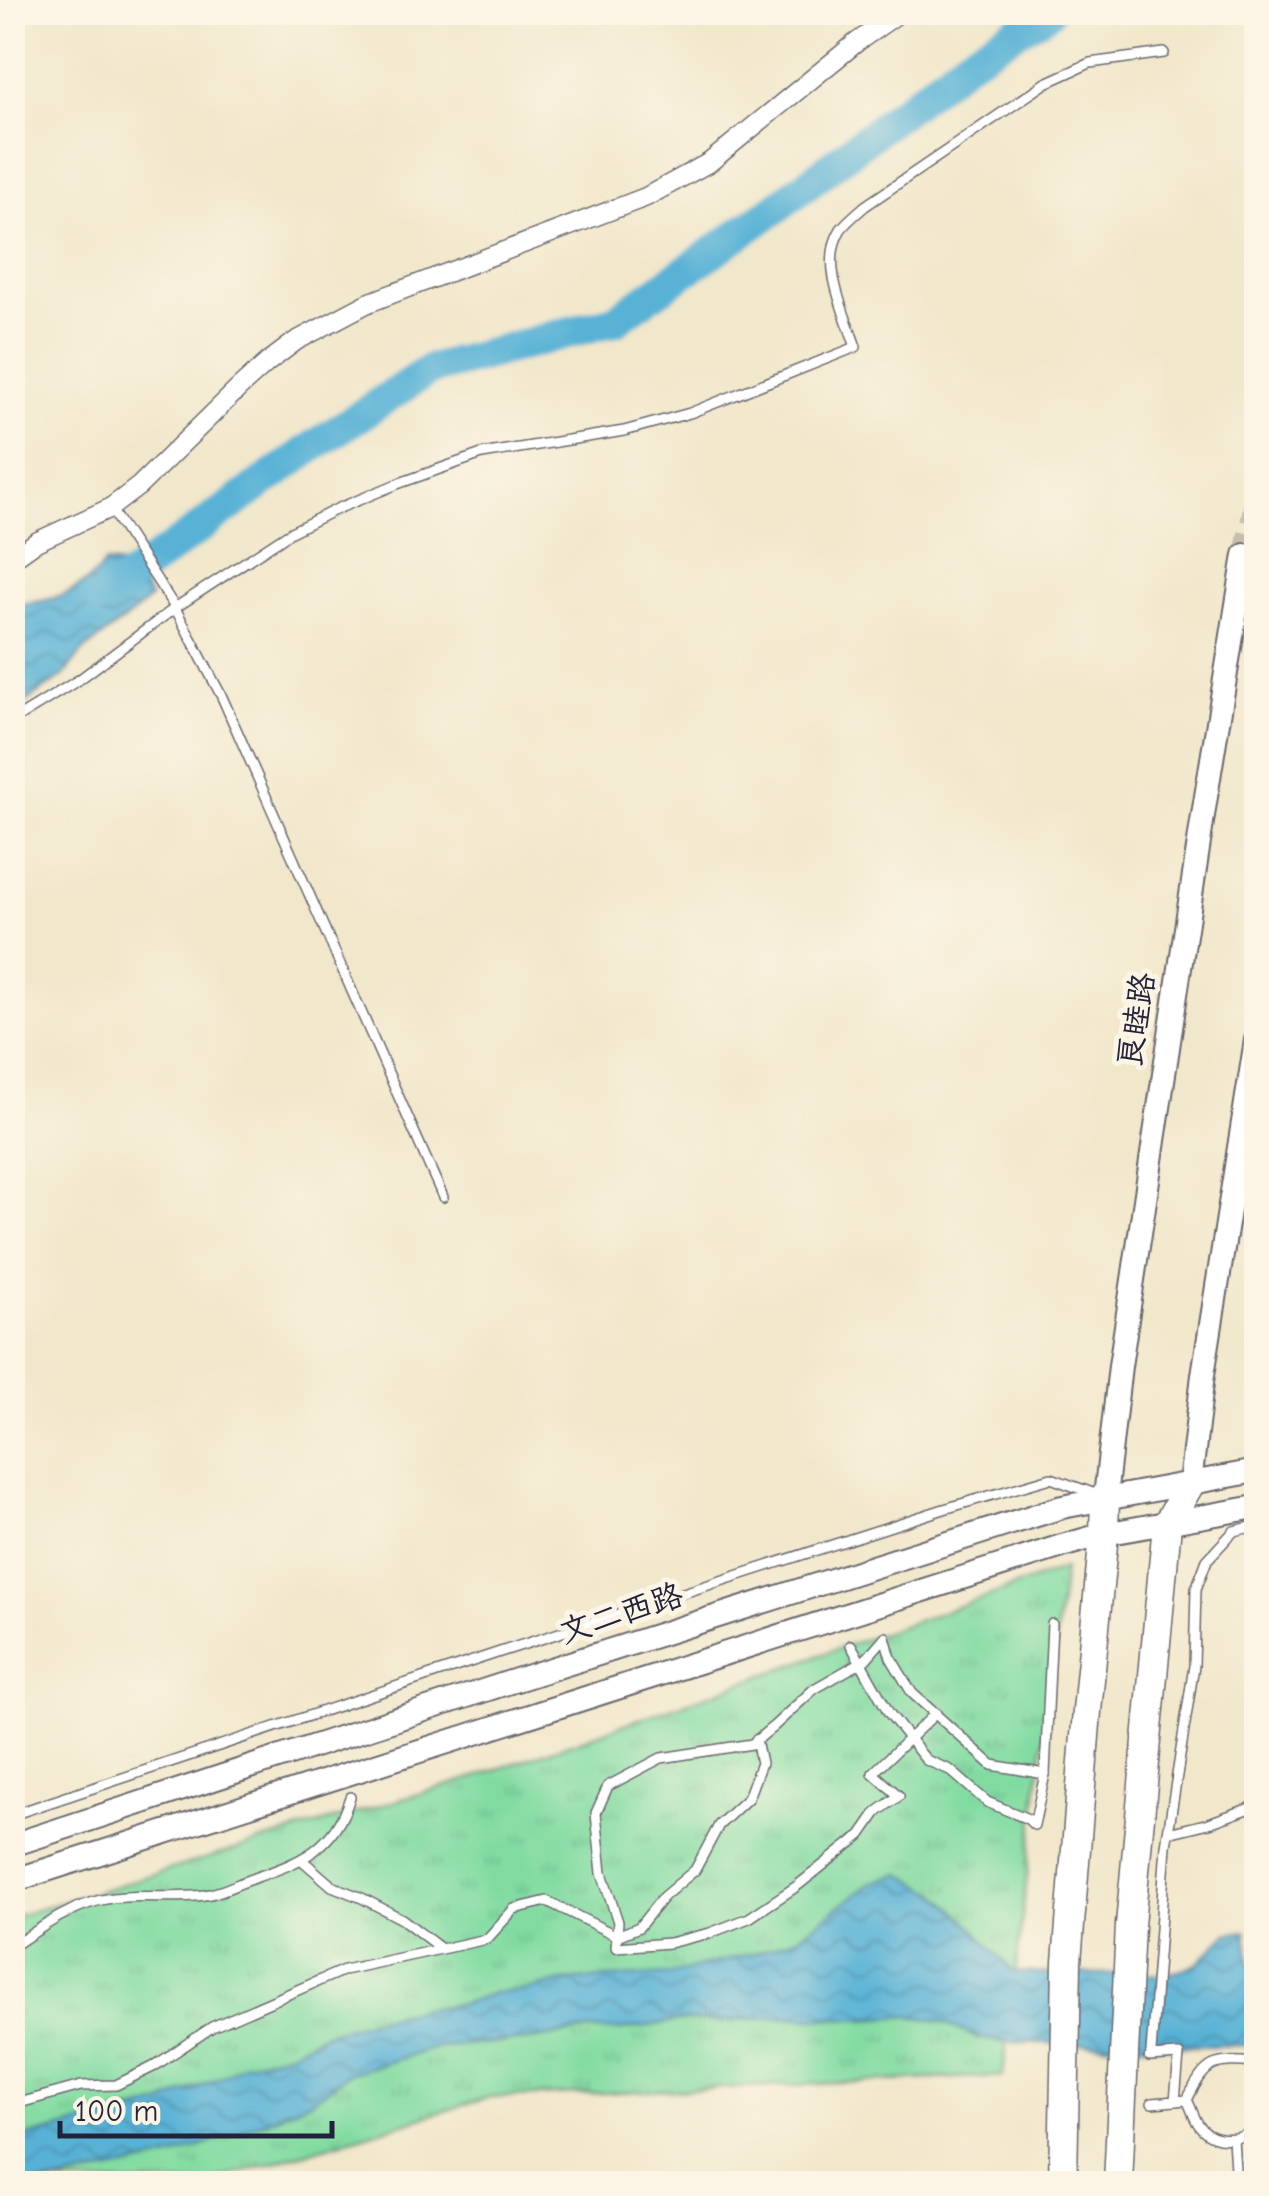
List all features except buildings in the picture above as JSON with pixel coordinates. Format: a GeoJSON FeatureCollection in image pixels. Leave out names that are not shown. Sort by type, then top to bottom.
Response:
{"type":"FeatureCollection","features":[{"type":"Feature","properties":{"kind":"main road","name":"良睦路"},"geometry":{"type":"LineString","coordinates":[[1105,1497],[1122,1347],[1246,555]]}},
{"type":"Feature","properties":{"kind":"main road"},"geometry":{"type":"LineString","coordinates":[[1118,2184],[1142,2054],[1128,1963],[1167,1524],[1190,1484],[1203,1375],[1256,1040]]}},
{"type":"Feature","properties":{"kind":"main road","name":"文二西路"},"geometry":{"type":"LineString","coordinates":[[12,1845],[1044,1512],[1256,1470]]}},
{"type":"Feature","properties":{"kind":"main road"},"geometry":{"type":"LineString","coordinates":[[1063,2184],[1067,1962],[1105,1497]]}},
{"type":"Feature","properties":{"kind":"main road"},"geometry":{"type":"LineString","coordinates":[[12,1881],[1104,1534],[1256,1507]]}},
{"type":"Feature","properties":{"kind":"street"},"geometry":{"type":"LineString","coordinates":[[12,559],[36,542],[110,508],[140,486],[268,362],[296,341],[368,303],[646,197],[710,162],[857,42],[900,12]]}},
{"type":"Feature","properties":{"kind":"lane"},"geometry":{"type":"LineString","coordinates":[[12,721],[80,679],[174,607],[291,532],[337,509],[482,454],[624,430],[690,412],[856,347],[834,278],[832,254],[840,230],[865,206],[1046,83],[1090,63],[1164,53]]}},
{"type":"Feature","properties":{"kind":"lane"},"geometry":{"type":"LineString","coordinates":[[110,508],[174,607],[222,697],[444,1198]]}},
{"type":"Feature","properties":{"kind":"lane"},"geometry":{"type":"LineString","coordinates":[[12,1815],[944,1509],[1051,1478],[1105,1497]]}},
{"type":"Feature","properties":{"kind":"lane"},"geometry":{"type":"LineString","coordinates":[[1174,2101],[1179,2055],[1142,2054],[1158,1964],[1168,1833],[1194,1666],[1196,1589],[1207,1560],[1234,1531],[1256,1526]]}},
{"type":"Feature","properties":{"kind":"lane"},"geometry":{"type":"LineString","coordinates":[[850,1645],[890,1713],[926,1760],[950,1770],[987,1802],[1028,1818],[1034,1826],[1045,1774],[1052,1624]]}},
{"type":"Feature","properties":{"kind":"lane"},"geometry":{"type":"LineString","coordinates":[[936,1713],[873,1773],[899,1796],[878,1812],[861,1836],[797,1886],[749,1918],[710,1933],[669,1944],[616,1948],[618,1922],[602,1873],[596,1813],[608,1786],[660,1758],[752,1744],[814,1689],[860,1662],[885,1637],[891,1658],[912,1693],[936,1713],[992,1765],[1045,1774]]}},
{"type":"Feature","properties":{"kind":"lane"},"geometry":{"type":"LineString","coordinates":[[617,1936],[638,1927],[663,1896],[695,1870],[718,1824],[748,1798],[761,1762],[756,1740]]}},
{"type":"Feature","properties":{"kind":"lane"},"geometry":{"type":"LineString","coordinates":[[12,1947],[60,1914],[104,1899],[210,1894],[302,1860],[330,1834],[350,1798]]}},
{"type":"Feature","properties":{"kind":"lane"},"geometry":{"type":"LineString","coordinates":[[1168,1833],[1256,1806]]}},
{"type":"Feature","properties":{"kind":"lane"},"geometry":{"type":"LineString","coordinates":[[302,1860],[332,1886],[402,1919],[440,1948]]}},
{"type":"Feature","properties":{"kind":"lane"},"geometry":{"type":"LineString","coordinates":[[12,2105],[81,2086],[116,2085],[153,2067],[212,2028],[344,1970],[486,1939],[514,1909],[548,1901],[617,1936]]}},
{"type":"Feature","properties":{"kind":"lane"},"geometry":{"type":"LineString","coordinates":[[1256,2062],[1212,2064],[1199,2075],[1187,2100],[1205,2132],[1226,2140],[1256,2132]]}},
{"type":"Feature","properties":{"kind":"lane"},"geometry":{"type":"LineString","coordinates":[[1152,2103],[1187,2100]]}},
{"type":"Feature","properties":{"kind":"lane"},"geometry":{"type":"LineString","coordinates":[[1233,2140],[1236,2184]]}},
{"type":"Feature","properties":{"kind":"green space"},"geometry":{"type":"Polygon","coordinates":[[[1064,1569],[1003,2076],[487,2098],[205,2183],[13,2184],[13,1917],[475,1777],[1064,1569]]]}},
{"type":"Feature","properties":{"kind":"water"},"geometry":{"type":"Polygon","coordinates":[[[105,563],[130,566],[150,598],[82,652],[63,676],[13,711],[13,604],[39,602],[76,589],[105,563]]]}},
{"type":"Feature","properties":{"kind":"water"},"geometry":{"type":"Polygon","coordinates":[[[901,1874],[938,1894],[1013,1972],[1165,1975],[1197,1964],[1227,1934],[1246,1931],[1250,1964],[1256,1969],[1256,2048],[1001,2042],[975,2037],[944,2022],[912,2016],[767,2017],[590,2030],[537,2039],[439,2047],[348,2074],[314,2099],[171,2158],[54,2183],[13,2184],[13,2140],[158,2105],[242,2064],[290,2052],[323,2034],[374,2019],[562,1981],[670,1974],[758,1952],[798,1937],[873,1882],[901,1874]]]}},
{"type":"Feature","properties":{"kind":"waterway"},"geometry":{"type":"LineString","coordinates":[[101,599],[318,443],[429,370],[615,320],[776,208],[967,61],[1048,12]]}},
{"type":"Feature","properties":{"kind":"tunnel"},"geometry":{"type":"LineString","coordinates":[[1245,555],[1256,497]]}}]}
